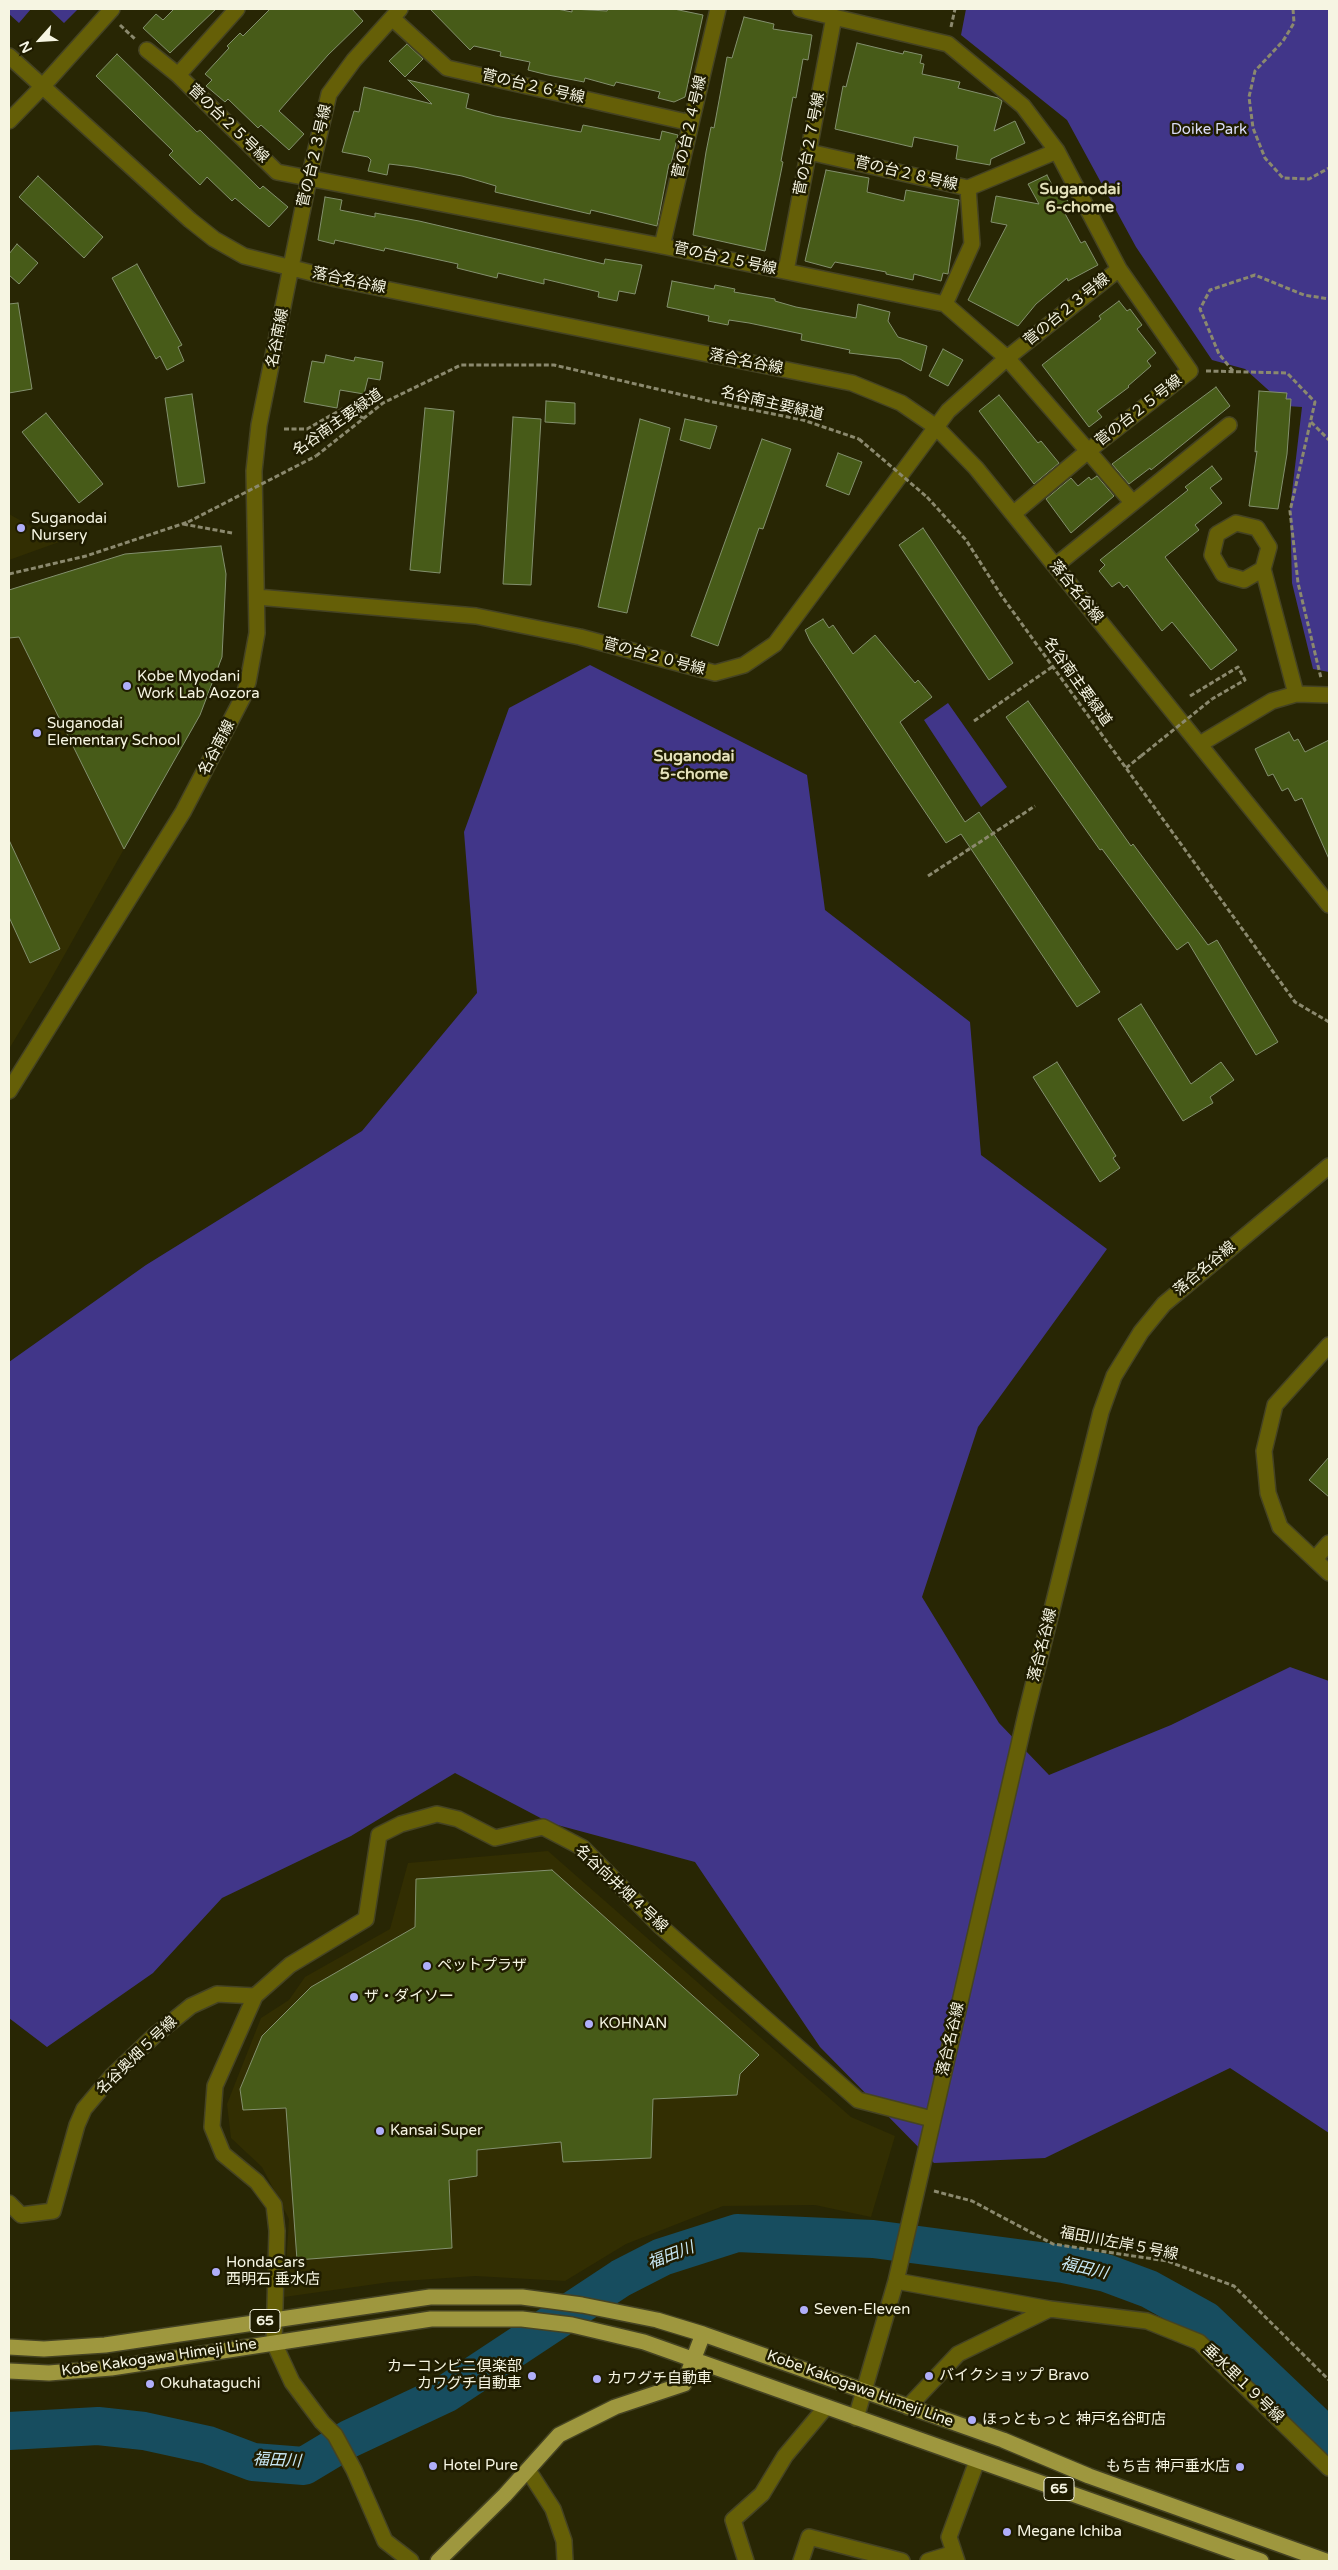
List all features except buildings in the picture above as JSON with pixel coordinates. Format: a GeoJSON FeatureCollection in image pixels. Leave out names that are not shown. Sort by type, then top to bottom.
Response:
{"type":"FeatureCollection","features":[{"type":"Feature","properties":{"kind":"main road","name":"Kobe Kakogawa Himeji Line"},"geometry":{"type":"LineString","coordinates":[[9,2347],[85,2347],[430,2297],[522,2297],[582,2305],[657,2320],[703,2334],[1003,2440],[1089,2476],[1326,2561]]}},
{"type":"Feature","properties":{"kind":"main road","name":"Kobe Kakogawa Himeji Line"},"geometry":{"type":"LineString","coordinates":[[9,2371],[81,2372],[431,2319],[504,2318],[572,2325],[635,2339],[1261,2561]]}},
{"type":"Feature","properties":{"kind":"main road"},"geometry":{"type":"LineString","coordinates":[[438,2561],[528,2470],[559,2434],[615,2407],[684,2384],[691,2359],[703,2334]]}},
{"type":"Feature","properties":{"kind":"street"},"geometry":{"type":"LineString","coordinates":[[9,121],[112,9]]}},
{"type":"Feature","properties":{"kind":"street","name":"菅の台２５号線"},"geometry":{"type":"LineString","coordinates":[[237,9],[178,75],[277,172],[662,246],[945,304],[1007,358],[1088,451],[1190,371],[1119,269]]}},
{"type":"Feature","properties":{"kind":"street","name":"菅の台２４号線"},"geometry":{"type":"LineString","coordinates":[[662,246],[718,9]]}},
{"type":"Feature","properties":{"kind":"street","name":"菅の台２３号線"},"geometry":{"type":"LineString","coordinates":[[800,9],[948,44],[1022,106],[1057,151],[1119,269],[1007,358],[948,411],[936,427]]}},
{"type":"Feature","properties":{"kind":"street","name":"菅の台２６号線"},"geometry":{"type":"LineString","coordinates":[[396,13],[447,68],[691,123]]}},
{"type":"Feature","properties":{"kind":"street","name":"菅の台２３号線"},"geometry":{"type":"LineString","coordinates":[[291,268],[309,178],[329,94],[354,60],[396,13]]}},
{"type":"Feature","properties":{"kind":"street","name":"菅の台２７号線"},"geometry":{"type":"LineString","coordinates":[[786,271],[834,17]]}},
{"type":"Feature","properties":{"kind":"street"},"geometry":{"type":"LineString","coordinates":[[147,50],[178,75]]}},
{"type":"Feature","properties":{"kind":"street","name":"落合名谷線"},"geometry":{"type":"LineString","coordinates":[[9,56],[190,220],[214,239],[244,256],[483,310],[852,383],[901,403],[936,427],[976,468],[1329,905]]}},
{"type":"Feature","properties":{"kind":"street","name":"菅の台２８号線"},"geometry":{"type":"LineString","coordinates":[[809,152],[968,188],[1057,151]]}},
{"type":"Feature","properties":{"kind":"street"},"geometry":{"type":"LineString","coordinates":[[945,304],[972,244],[968,188]]}},
{"type":"Feature","properties":{"kind":"street","name":"名谷南線"},"geometry":{"type":"LineString","coordinates":[[9,1091],[183,812],[230,726],[248,682],[257,633],[258,597],[254,559],[254,470],[260,425],[291,268]]}},
{"type":"Feature","properties":{"kind":"street"},"geometry":{"type":"LineString","coordinates":[[1056,566],[1132,502],[1229,425]]}},
{"type":"Feature","properties":{"kind":"street","name":"菅の台２０号線"},"geometry":{"type":"LineString","coordinates":[[258,597],[476,616],[580,637],[715,673],[744,665],[775,644],[936,427]]}},
{"type":"Feature","properties":{"kind":"street"},"geometry":{"type":"LineString","coordinates":[[1014,514],[1088,451],[1132,502]]}},
{"type":"Feature","properties":{"kind":"street"},"geometry":{"type":"LineString","coordinates":[[1263,568],[1296,694]]}},
{"type":"Feature","properties":{"kind":"street"},"geometry":{"type":"LineString","coordinates":[[1200,744],[1272,701],[1296,694],[1327,695]]}},
{"type":"Feature","properties":{"kind":"street","name":"落合名谷線"},"geometry":{"type":"LineString","coordinates":[[856,2418],[896,2281],[910,2210],[1100,1412],[1114,1376],[1141,1332],[1164,1304],[1329,1166]]}},
{"type":"Feature","properties":{"kind":"street"},"geometry":{"type":"LineString","coordinates":[[1329,1345],[1275,1405],[1264,1451],[1268,1492],[1280,1527],[1329,1574]]}},
{"type":"Feature","properties":{"kind":"street"},"geometry":{"type":"LineString","coordinates":[[1315,1559],[1329,1543]]}},
{"type":"Feature","properties":{"kind":"street","name":"名谷向井畑４号線"},"geometry":{"type":"LineString","coordinates":[[274,2343],[277,2232],[274,2205],[257,2182],[223,2154],[212,2127],[215,2086],[254,1996],[290,1965],[366,1919],[379,1835],[402,1824],[437,1814],[458,1819],[495,1838],[543,1827],[582,1848],[659,1925],[858,2100],[932,2119]]}},
{"type":"Feature","properties":{"kind":"street","name":"名谷奥畑５号線"},"geometry":{"type":"LineString","coordinates":[[9,2203],[21,2215],[53,2211],[77,2125],[84,2109],[112,2076],[154,2036],[191,2006],[217,1994],[254,1996]]}},
{"type":"Feature","properties":{"kind":"street","name":"垂水里１９号線"},"geometry":{"type":"LineString","coordinates":[[896,2281],[1050,2310],[1148,2321],[1199,2342],[1329,2468]]}},
{"type":"Feature","properties":{"kind":"street"},"geometry":{"type":"LineString","coordinates":[[908,2407],[958,2354],[1050,2310]]}},
{"type":"Feature","properties":{"kind":"street"},"geometry":{"type":"LineString","coordinates":[[274,2343],[292,2382],[334,2436],[354,2470],[386,2541],[411,2561]]}},
{"type":"Feature","properties":{"kind":"street"},"geometry":{"type":"LineString","coordinates":[[746,2561],[733,2520],[762,2494],[785,2456],[826,2407]]}},
{"type":"Feature","properties":{"kind":"street"},"geometry":{"type":"LineString","coordinates":[[928,2561],[955,2557],[949,2537],[977,2461]]}},
{"type":"Feature","properties":{"kind":"street"},"geometry":{"type":"LineString","coordinates":[[528,2470],[553,2509],[564,2541],[565,2561]]}},
{"type":"Feature","properties":{"kind":"street"},"geometry":{"type":"LineString","coordinates":[[801,2561],[809,2537],[902,2561]]}},
{"type":"Feature","properties":{"kind":"path"},"geometry":{"type":"LineString","coordinates":[[1293,9],[1294,23],[1287,35],[1255,70],[1249,98],[1253,128],[1265,158],[1283,178],[1310,179],[1329,168]]}},
{"type":"Feature","properties":{"kind":"path"},"geometry":{"type":"LineString","coordinates":[[1233,372],[1219,354],[1200,309],[1210,290],[1255,275],[1304,295],[1329,299]]}},
{"type":"Feature","properties":{"kind":"path","name":"名谷南主要緑道"},"geometry":{"type":"LineString","coordinates":[[9,574],[86,556],[188,522],[316,456],[383,403],[461,365],[554,365],[803,420],[859,439],[927,496],[966,540],[1001,595],[1052,667],[1295,1002],[1307,1011],[1329,1022]]}},
{"type":"Feature","properties":{"kind":"path"},"geometry":{"type":"LineString","coordinates":[[1190,371],[1287,373],[1316,402],[1290,511],[1298,583],[1327,695]]}},
{"type":"Feature","properties":{"kind":"path"},"geometry":{"type":"LineString","coordinates":[[284,429],[307,429],[344,408],[363,418]]}},
{"type":"Feature","properties":{"kind":"path"},"geometry":{"type":"LineString","coordinates":[[1311,422],[1329,440]]}},
{"type":"Feature","properties":{"kind":"path"},"geometry":{"type":"LineString","coordinates":[[181,524],[232,533]]}},
{"type":"Feature","properties":{"kind":"path"},"geometry":{"type":"LineString","coordinates":[[974,721],[1052,667]]}},
{"type":"Feature","properties":{"kind":"path"},"geometry":{"type":"LineString","coordinates":[[1126,768],[1212,699],[1245,680],[1238,667],[1190,696]]}},
{"type":"Feature","properties":{"kind":"path"},"geometry":{"type":"LineString","coordinates":[[928,876],[1035,806]]}},
{"type":"Feature","properties":{"kind":"path","name":"福田川左岸５号線"},"geometry":{"type":"LineString","coordinates":[[934,2191],[972,2201],[1053,2244],[1167,2261],[1234,2286],[1329,2380]]}},
{"type":"Feature","properties":{"kind":"shaded area","name":"Suganodai Nursery"},"geometry":{"type":"Polygon","coordinates":[[[9,514],[59,542],[9,560],[9,514]]]}},
{"type":"Feature","properties":{"kind":"shaded area","name":"Suganodai Elementary School"},"geometry":{"type":"Polygon","coordinates":[[[9,616],[124,849],[47,986],[9,1049],[9,616]]]}},
{"type":"Feature","properties":{"kind":"shaded area"},"geometry":{"type":"Polygon","coordinates":[[[548,1851],[851,2117],[895,2136],[871,2217],[815,2205],[723,2206],[626,2244],[565,2281],[475,2276],[390,2282],[284,2297],[289,2219],[262,2167],[231,2138],[227,2104],[261,2018],[289,2000],[305,1977],[390,1929],[408,1863],[548,1851]]]}},
{"type":"Feature","properties":{"kind":"green space"},"geometry":{"type":"Polygon","coordinates":[[[9,9],[31,9],[19,23],[9,14],[9,9]]]}},
{"type":"Feature","properties":{"kind":"green space"},"geometry":{"type":"Polygon","coordinates":[[[49,9],[78,9],[64,23],[49,9]]]}},
{"type":"Feature","properties":{"kind":"green space","name":"Doike Park"},"geometry":{"type":"Polygon","coordinates":[[[966,9],[1329,9],[1329,672],[1313,669],[1292,583],[1290,509],[1302,407],[1286,406],[1245,369],[1212,360],[1136,247],[1067,120],[961,35],[966,9]]]}},
{"type":"Feature","properties":{"kind":"green space"},"geometry":{"type":"Polygon","coordinates":[[[590,665],[807,775],[825,910],[970,1022],[981,1155],[1107,1249],[978,1427],[922,1597],[999,1723],[1049,1775],[1171,1725],[1290,1667],[1329,1681],[1329,2133],[1230,2068],[1045,2158],[934,2163],[820,2047],[695,1862],[550,1823],[455,1773],[351,1836],[222,1898],[153,1973],[47,2047],[9,2018],[9,1362],[146,1265],[362,1131],[477,993],[464,832],[509,708],[590,665]]]}},
{"type":"Feature","properties":{"kind":"green space"},"geometry":{"type":"Polygon","coordinates":[[[948,703],[1007,787],[981,807],[924,720],[948,703]]]}},
{"type":"Feature","properties":{"kind":"waterway","name":"福田川"},"geometry":{"type":"LineString","coordinates":[[9,2431],[98,2426],[144,2431],[208,2445],[253,2462],[304,2466],[349,2439],[447,2393],[621,2278],[662,2257],[737,2233],[873,2239],[1063,2264],[1106,2273],[1149,2289],[1205,2320],[1329,2438]]}},
{"type":"Feature","properties":{"kind":"place","name":"Suganodai Nursery"},"geometry":{"type":"Point","coordinates":[21,528]}},
{"type":"Feature","properties":{"kind":"place","name":"Kobe Myodani Work Lab Aozora"},"geometry":{"type":"Point","coordinates":[127,686]}},
{"type":"Feature","properties":{"kind":"place","name":"Suganodai Elementary School"},"geometry":{"type":"Point","coordinates":[37,733]}},
{"type":"Feature","properties":{"kind":"place","name":"ペットプラザ"},"geometry":{"type":"Point","coordinates":[427,1966]}},
{"type":"Feature","properties":{"kind":"place","name":"ザ・ダイソー"},"geometry":{"type":"Point","coordinates":[354,1997]}},
{"type":"Feature","properties":{"kind":"place","name":"KOHNAN"},"geometry":{"type":"Point","coordinates":[589,2024]}},
{"type":"Feature","properties":{"kind":"place","name":"Kansai Super"},"geometry":{"type":"Point","coordinates":[380,2131]}},
{"type":"Feature","properties":{"kind":"place","name":"HondaCars 西明石 垂水店"},"geometry":{"type":"Point","coordinates":[216,2272]}},
{"type":"Feature","properties":{"kind":"place","name":"Seven-Eleven"},"geometry":{"type":"Point","coordinates":[804,2310]}},
{"type":"Feature","properties":{"kind":"place","name":"カーコンビニ倶楽部 カワグチ自動車"},"geometry":{"type":"Point","coordinates":[532,2376]}},
{"type":"Feature","properties":{"kind":"place","name":"バイクショップ Bravo"},"geometry":{"type":"Point","coordinates":[929,2376]}},
{"type":"Feature","properties":{"kind":"place","name":"カワグチ自動車"},"geometry":{"type":"Point","coordinates":[597,2379]}},
{"type":"Feature","properties":{"kind":"place","name":"Okuhataguchi"},"geometry":{"type":"Point","coordinates":[150,2384]}},
{"type":"Feature","properties":{"kind":"place","name":"ほっともっと 神戸名谷町店"},"geometry":{"type":"Point","coordinates":[972,2420]}},
{"type":"Feature","properties":{"kind":"place","name":"Hotel Pure"},"geometry":{"type":"Point","coordinates":[433,2466]}},
{"type":"Feature","properties":{"kind":"place","name":"もち吉 神戸垂水店"},"geometry":{"type":"Point","coordinates":[1240,2467]}},
{"type":"Feature","properties":{"kind":"place","name":"Megane Ichiba"},"geometry":{"type":"Point","coordinates":[1007,2532]}},
{"type":"Feature","properties":{"kind":"district","name":"Suganodai 6-chome"},"geometry":{"type":"Point","coordinates":[1080,199]}},
{"type":"Feature","properties":{"kind":"district","name":"Suganodai 5-chome"},"geometry":{"type":"Point","coordinates":[694,766]}}]}
